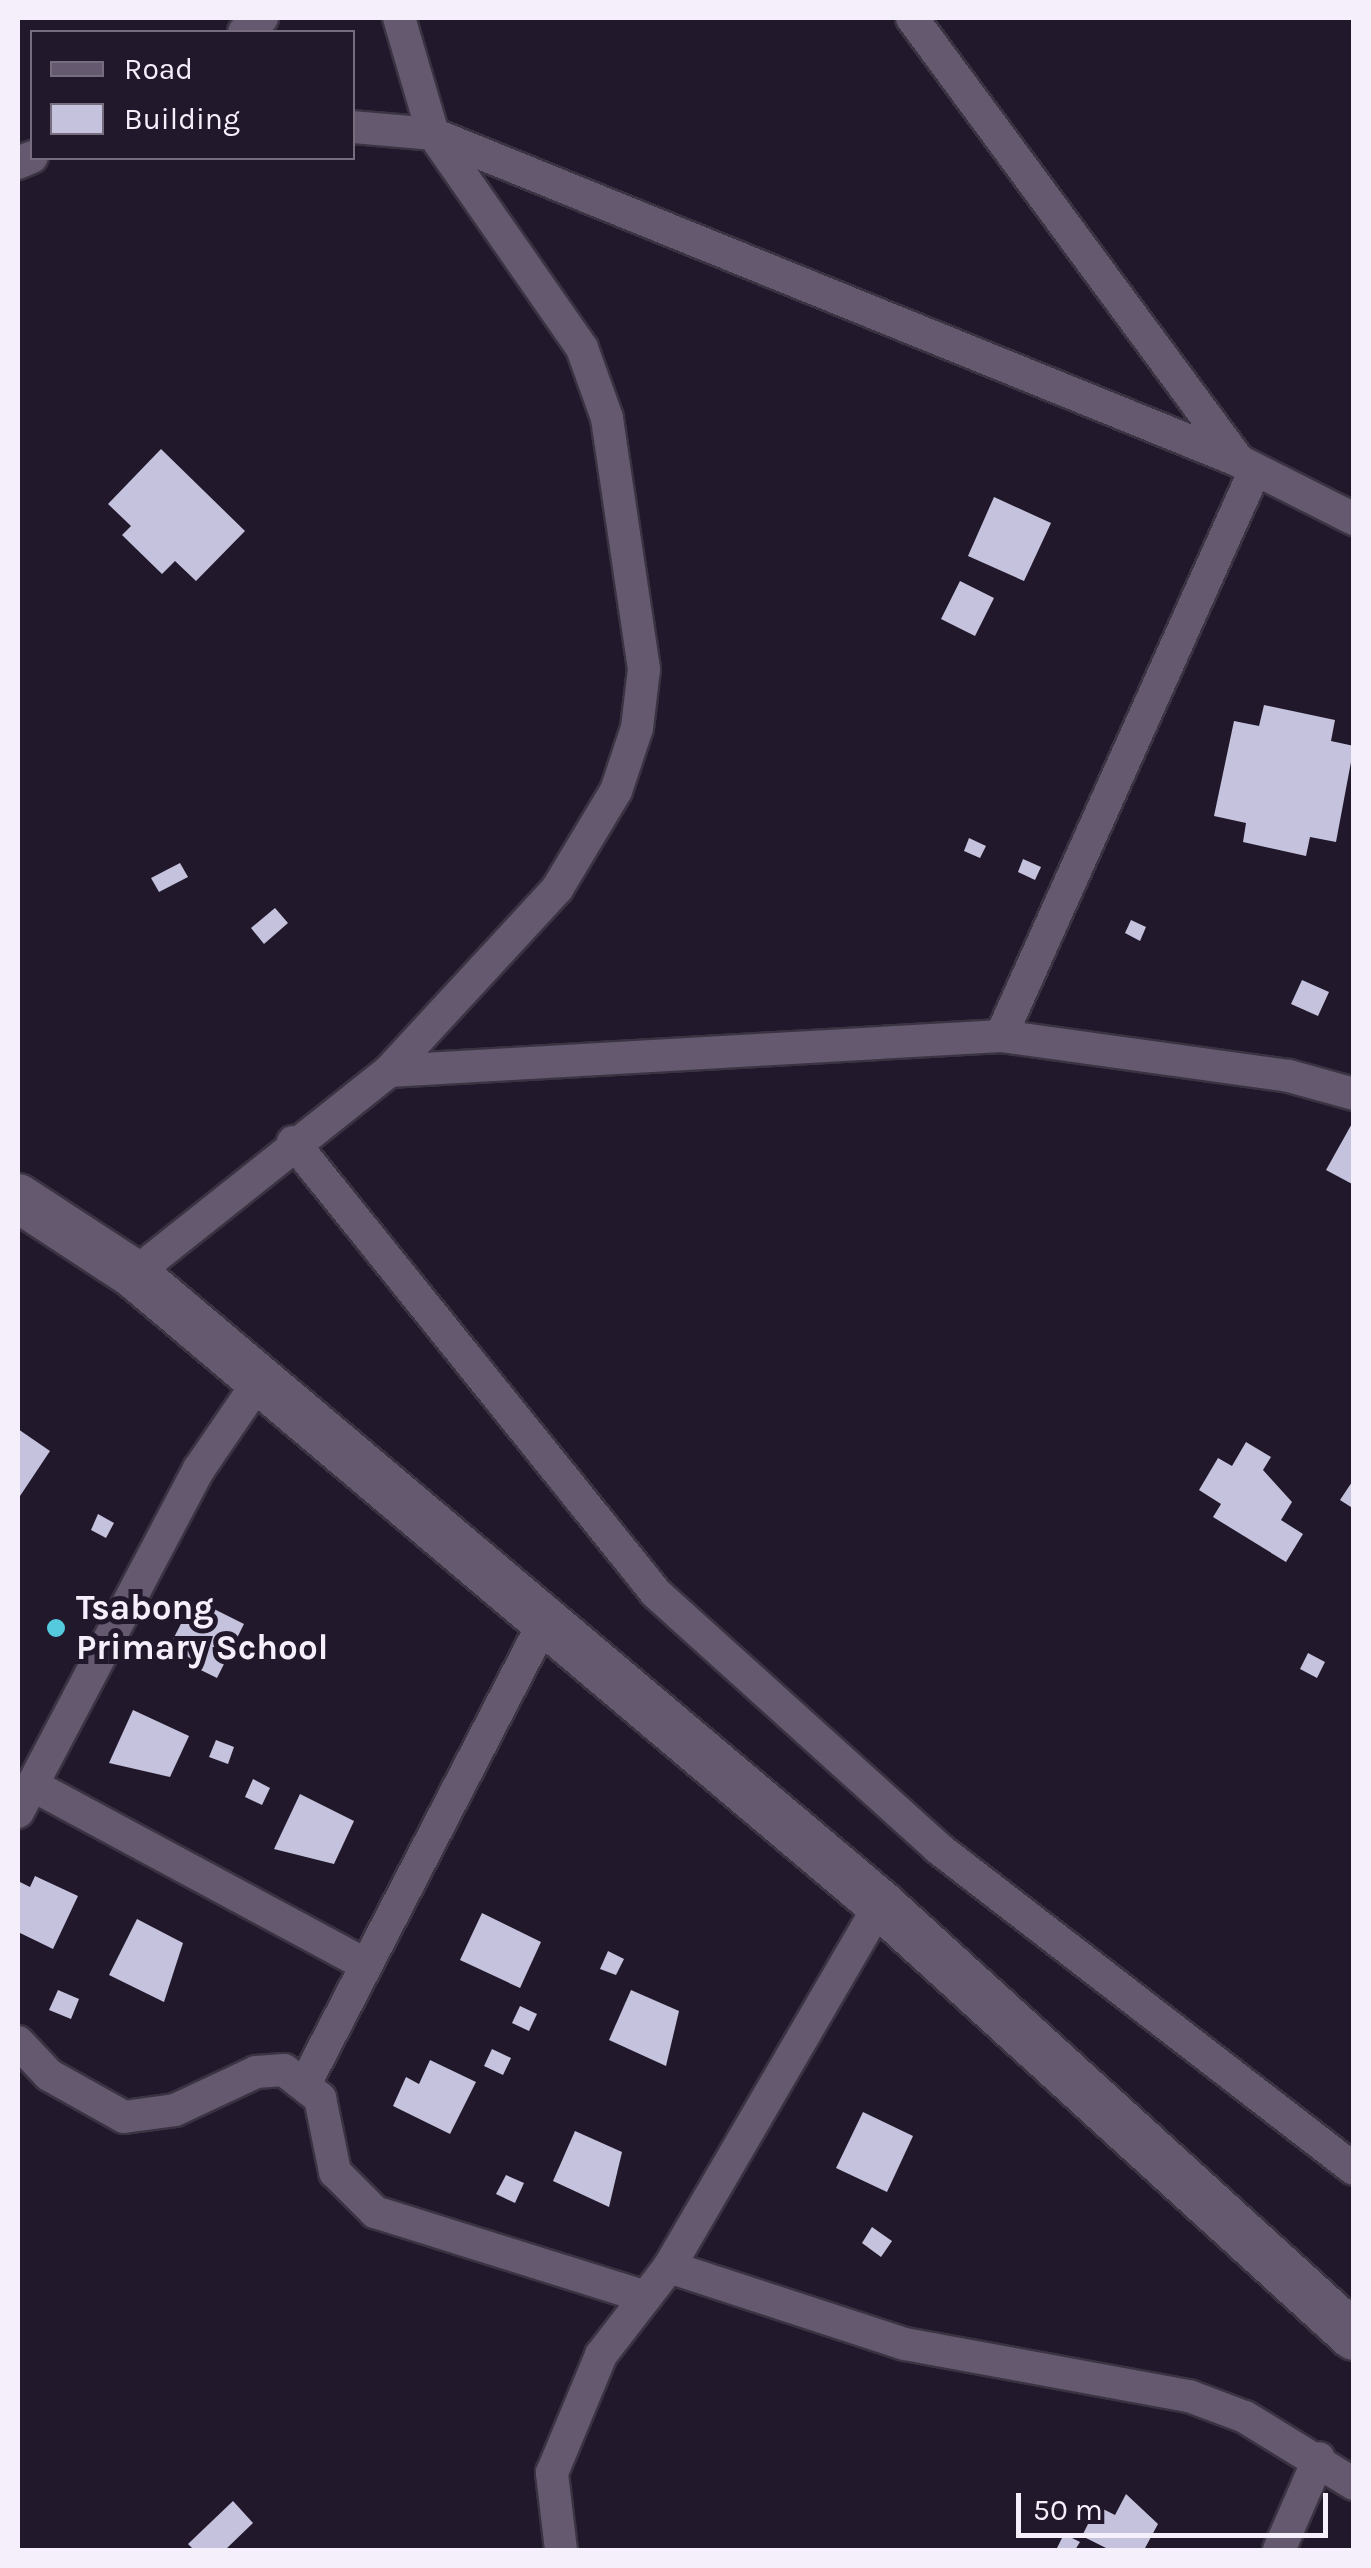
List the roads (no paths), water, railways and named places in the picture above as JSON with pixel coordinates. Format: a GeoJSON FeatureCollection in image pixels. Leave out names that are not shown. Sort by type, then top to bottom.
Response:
{"type":"FeatureCollection","features":[{"type":"Feature","properties":{"kind":"main road"},"geometry":{"type":"LineString","coordinates":[[18,1198],[134,1274],[261,1378],[542,1626],[880,1904],[1354,2336]]}},
{"type":"Feature","properties":{"kind":"street"},"geometry":{"type":"LineString","coordinates":[[134,1274],[292,1142],[388,1071],[557,889],[616,792],[644,668],[608,418],[582,348],[433,134],[398,18]]}},
{"type":"Feature","properties":{"kind":"street"},"geometry":{"type":"LineString","coordinates":[[912,18],[1246,465]]}},
{"type":"Feature","properties":{"kind":"street"},"geometry":{"type":"LineString","coordinates":[[355,127],[433,134],[1246,465],[1354,518]]}},
{"type":"Feature","properties":{"kind":"street"},"geometry":{"type":"LineString","coordinates":[[1001,1036],[1246,465]]}},
{"type":"Feature","properties":{"kind":"street"},"geometry":{"type":"LineString","coordinates":[[388,1071],[1001,1036],[1289,1076],[1354,1094]]}},
{"type":"Feature","properties":{"kind":"street"},"geometry":{"type":"LineString","coordinates":[[292,1142],[656,1593],[938,1848],[1354,2169]]}},
{"type":"Feature","properties":{"kind":"street"},"geometry":{"type":"LineString","coordinates":[[261,1378],[200,1469],[26,1799],[365,1964]]}},
{"type":"Feature","properties":{"kind":"street"},"geometry":{"type":"LineString","coordinates":[[306,2082],[542,1626]]}},
{"type":"Feature","properties":{"kind":"street"},"geometry":{"type":"LineString","coordinates":[[560,2550],[552,2473],[601,2355],[670,2267],[880,1904]]}},
{"type":"Feature","properties":{"kind":"street"},"geometry":{"type":"LineString","coordinates":[[18,2042],[49,2076],[124,2117],[175,2110],[270,2069],[306,2082],[320,2098],[336,2172],[375,2212],[646,2297]]}},
{"type":"Feature","properties":{"kind":"street"},"geometry":{"type":"LineString","coordinates":[[670,2267],[905,2344],[1189,2396],[1319,2458],[1354,2484]]}},
{"type":"Feature","properties":{"kind":"street"},"geometry":{"type":"LineString","coordinates":[[1278,2550],[1319,2458]]}},
{"type":"Feature","properties":{"kind":"place","name":"Tsabong Primary School"},"geometry":{"type":"Point","coordinates":[56,1628]}}]}
